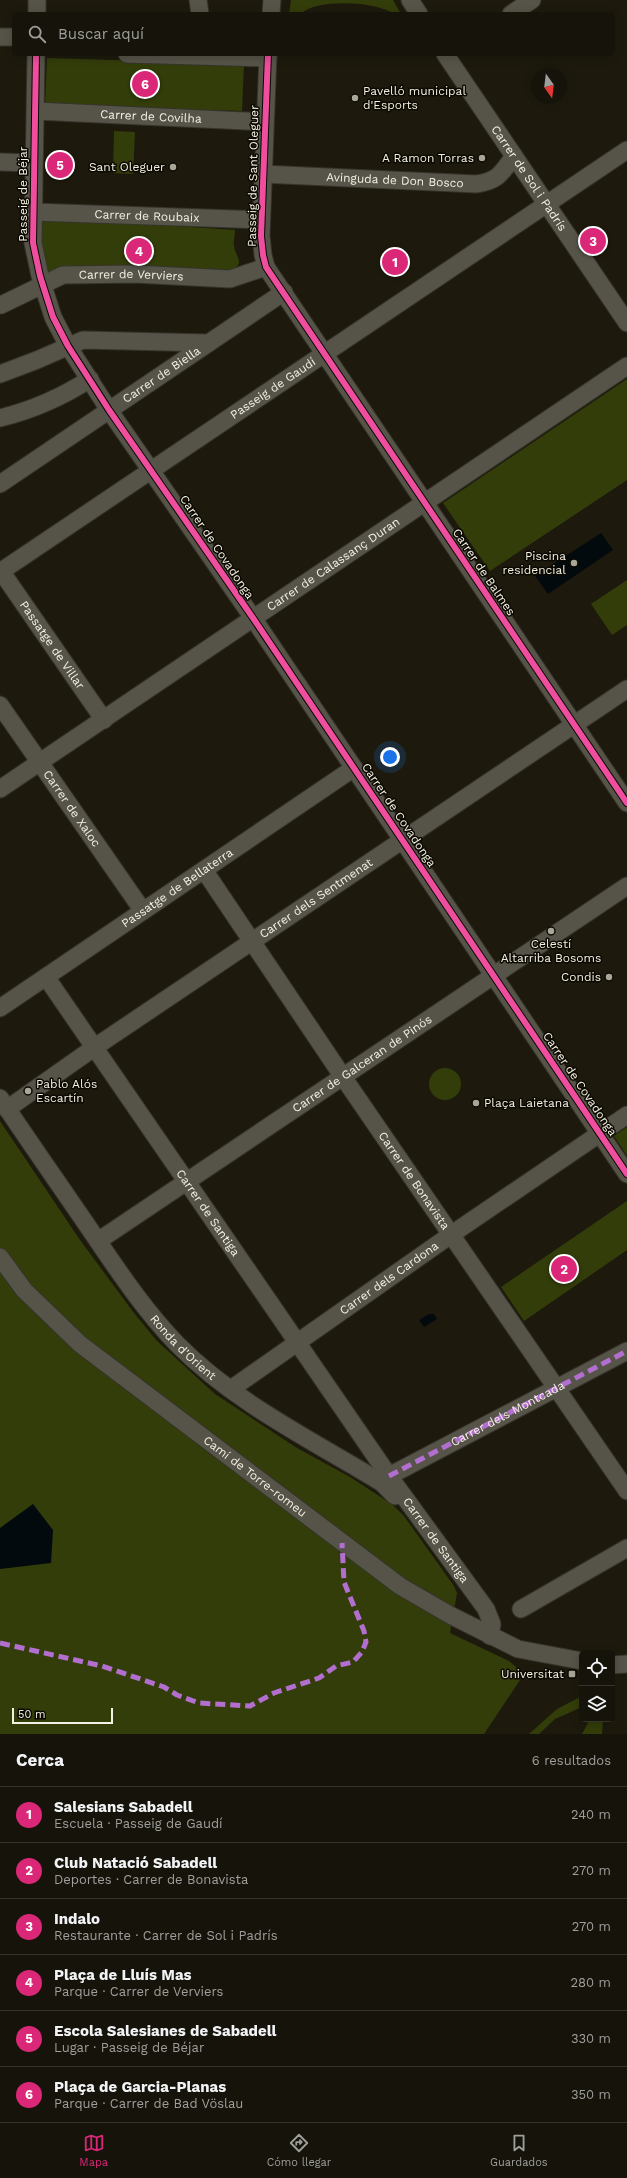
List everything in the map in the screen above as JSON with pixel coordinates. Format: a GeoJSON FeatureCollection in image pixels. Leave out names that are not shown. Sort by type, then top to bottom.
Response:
{"type":"FeatureCollection","features":[{"type":"Feature","properties":{"kind":"street"},"geometry":{"type":"LineString","coordinates":[[36,12],[37,0]]}},
{"type":"Feature","properties":{"kind":"street"},"geometry":{"type":"LineString","coordinates":[[198,0],[200,12]]}},
{"type":"Feature","properties":{"kind":"street"},"geometry":{"type":"LineString","coordinates":[[271,12],[272,0]]}},
{"type":"Feature","properties":{"kind":"street"},"geometry":{"type":"LineString","coordinates":[[410,0],[418,12]]}},
{"type":"Feature","properties":{"kind":"street"},"geometry":{"type":"LineString","coordinates":[[514,12],[532,0]]}},
{"type":"Feature","properties":{"kind":"street"},"geometry":{"type":"LineString","coordinates":[[0,37],[12,37]]}},
{"type":"Feature","properties":{"kind":"street","name":"Passeig de Béjar"},"geometry":{"type":"LineString","coordinates":[[36,56],[33,243],[42,284],[53,317],[68,346],[109,410],[151,469]]}},
{"type":"Feature","properties":{"kind":"street","name":"Passeig de Sant Oleguer"},"geometry":{"type":"LineString","coordinates":[[268,56],[261,220],[262,255],[266,267],[325,352]]}},
{"type":"Feature","properties":{"kind":"street","name":"Carrer de Sol i Padrís"},"geometry":{"type":"LineString","coordinates":[[449,56],[545,204],[627,323]]}},
{"type":"Feature","properties":{"kind":"street","name":"Carrer de Covilha"},"geometry":{"type":"LineString","coordinates":[[36,111],[265,122]]}},
{"type":"Feature","properties":{"kind":"street","name":"Passeig de Gaudí"},"geometry":{"type":"LineString","coordinates":[[0,571],[627,150]]}},
{"type":"Feature","properties":{"kind":"street","name":"Avinguda de Don Bosco"},"geometry":{"type":"LineString","coordinates":[[263,174],[476,184],[488,183],[500,176],[514,156]]}},
{"type":"Feature","properties":{"kind":"street"},"geometry":{"type":"LineString","coordinates":[[0,162],[34,163]]}},
{"type":"Feature","properties":{"kind":"street","name":"Carrer de Roubaix"},"geometry":{"type":"LineString","coordinates":[[34,212],[261,220]]}},
{"type":"Feature","properties":{"kind":"street","name":"Carrer de Verviers"},"geometry":{"type":"LineString","coordinates":[[1,305],[63,274],[135,274],[230,279],[266,267]]}},
{"type":"Feature","properties":{"kind":"street","name":"Carrer de Biella"},"geometry":{"type":"LineString","coordinates":[[5,478],[284,292]]}},
{"type":"Feature","properties":{"kind":"street"},"geometry":{"type":"LineString","coordinates":[[0,374],[83,340],[208,343]]}},
{"type":"Feature","properties":{"kind":"street","name":"Carrer de Balmes"},"geometry":{"type":"LineString","coordinates":[[325,352],[627,803]]}},
{"type":"Feature","properties":{"kind":"street","name":"Carrer de Calassanç Duran"},"geometry":{"type":"LineString","coordinates":[[0,789],[627,366]]}},
{"type":"Feature","properties":{"kind":"street"},"geometry":{"type":"LineString","coordinates":[[0,418],[45,404],[90,379]]}},
{"type":"Feature","properties":{"kind":"street","name":"Carrer de Covadonga"},"geometry":{"type":"LineString","coordinates":[[151,469],[403,840],[627,1174]]}},
{"type":"Feature","properties":{"kind":"street","name":"Passatge de Villar"},"geometry":{"type":"LineString","coordinates":[[0,571],[104,720]]}},
{"type":"Feature","properties":{"kind":"street","name":"Carrer dels Sentmenat"},"geometry":{"type":"LineString","coordinates":[[4,1104],[95,1047],[627,689]]}},
{"type":"Feature","properties":{"kind":"street","name":"Carrer de Xaloc"},"geometry":{"type":"LineString","coordinates":[[0,705],[144,911]]}},
{"type":"Feature","properties":{"kind":"street","name":"Passatge de Bellaterra"},"geometry":{"type":"LineString","coordinates":[[0,1008],[354,768]]}},
{"type":"Feature","properties":{"kind":"street","name":"Carrer de Bonavista"},"geometry":{"type":"LineString","coordinates":[[204,870],[627,1491]]}},
{"type":"Feature","properties":{"kind":"street","name":"Carrer de Galceran de Pinós"},"geometry":{"type":"LineString","coordinates":[[98,1241],[627,886]]}},
{"type":"Feature","properties":{"kind":"street","name":"Carrer de Santiga"},"geometry":{"type":"LineString","coordinates":[[46,977],[188,1181],[389,1476],[486,1609],[492,1624],[490,1636]]}},
{"type":"Feature","properties":{"kind":"street","name":"Ronda d'Orient"},"geometry":{"type":"LineString","coordinates":[[4,1104],[146,1308],[177,1344],[231,1389],[282,1424],[382,1483],[430,1532]]}},
{"type":"Feature","properties":{"kind":"street","name":"Carrer dels Cardona"},"geometry":{"type":"LineString","coordinates":[[231,1389],[452,1234],[627,1115]]}},
{"type":"Feature","properties":{"kind":"street","name":"Camí de Torre-romeu"},"geometry":{"type":"LineString","coordinates":[[0,1257],[24,1290],[80,1344],[148,1393],[322,1529],[400,1586],[490,1636],[518,1649],[539,1655],[579,1661]]}},
{"type":"Feature","properties":{"kind":"street","name":"Carrer dels Montcada"},"geometry":{"type":"LineString","coordinates":[[389,1476],[627,1351]]}},
{"type":"Feature","properties":{"kind":"street"},"geometry":{"type":"LineString","coordinates":[[347,1462],[354,1463],[360,1460],[371,1449]]}},
{"type":"Feature","properties":{"kind":"street"},"geometry":{"type":"LineString","coordinates":[[521,1609],[627,1548]]}},
{"type":"Feature","properties":{"kind":"street"},"geometry":{"type":"LineString","coordinates":[[615,1665],[627,1664]]}},
{"type":"Feature","properties":{"kind":"green space"},"geometry":{"type":"Polygon","coordinates":[[[291,0],[393,0],[400,12],[392,12],[369,5],[337,3],[316,6],[303,12],[289,12],[291,0]]]}},
{"type":"Feature","properties":{"kind":"green space"},"geometry":{"type":"Polygon","coordinates":[[[47,58],[244,64],[242,111],[45,105],[47,58]]]}},
{"type":"Feature","properties":{"kind":"green space"},"geometry":{"type":"Polygon","coordinates":[[[114,131],[135,132],[133,174],[113,173],[114,131]]]}},
{"type":"Feature","properties":{"kind":"green space"},"geometry":{"type":"Polygon","coordinates":[[[40,217],[235,230],[234,244],[239,263],[234,270],[228,273],[49,278],[42,258],[40,217]]]}},
{"type":"Feature","properties":{"kind":"green space"},"geometry":{"type":"Polygon","coordinates":[[[627,379],[627,480],[490,571],[443,503],[627,379]]]}},
{"type":"Feature","properties":{"kind":"green space"},"geometry":{"type":"Polygon","coordinates":[[[627,580],[627,625],[612,635],[591,604],[627,580]]]}},
{"type":"Feature","properties":{"kind":"green space"},"geometry":{"type":"Polygon","coordinates":[[[445,1068],[454,1071],[458,1075],[461,1084],[458,1093],[454,1097],[445,1100],[436,1097],[432,1093],[429,1084],[432,1075],[436,1071],[445,1068]]]}},
{"type":"Feature","properties":{"kind":"green space"},"geometry":{"type":"Polygon","coordinates":[[[0,1121],[80,1240],[134,1313],[157,1341],[215,1394],[297,1448],[350,1477],[393,1505],[404,1516],[454,1586],[457,1593],[450,1633],[509,1661],[516,1667],[520,1680],[484,1734],[0,1734],[0,1121]]]}},
{"type":"Feature","properties":{"kind":"green space"},"geometry":{"type":"Polygon","coordinates":[[[627,1127],[627,1156],[614,1136],[627,1127]]]}},
{"type":"Feature","properties":{"kind":"green space"},"geometry":{"type":"Polygon","coordinates":[[[627,1201],[627,1250],[524,1321],[501,1287],[627,1201]]]}},
{"type":"Feature","properties":{"kind":"green space"},"geometry":{"type":"Polygon","coordinates":[[[579,1698],[579,1708],[555,1719],[539,1734],[529,1734],[557,1709],[579,1698]]]}},
{"type":"Feature","properties":{"kind":"green space"},"geometry":{"type":"Polygon","coordinates":[[[603,1722],[602,1734],[582,1734],[588,1723],[603,1722]]]}},
{"type":"Feature","properties":{"kind":"shaded area","name":"Piscina residencial"},"geometry":{"type":"Polygon","coordinates":[[[601,533],[613,550],[548,594],[535,576],[601,533]]]}},
{"type":"Feature","properties":{"kind":"shaded area"},"geometry":{"type":"Polygon","coordinates":[[[429,1314],[434,1314],[437,1319],[424,1327],[419,1320],[429,1314]]]}},
{"type":"Feature","properties":{"kind":"shaded area"},"geometry":{"type":"Polygon","coordinates":[[[33,1504],[53,1530],[51,1563],[0,1569],[0,1528],[33,1504]]]}},
{"type":"Feature","properties":{"kind":"marked path"},"geometry":{"type":"LineString","coordinates":[[389,1476],[627,1351]]}},
{"type":"Feature","properties":{"kind":"marked path"},"geometry":{"type":"LineString","coordinates":[[0,1643],[102,1666],[164,1687],[177,1695],[199,1703],[250,1706],[274,1693],[319,1678],[336,1666],[353,1662],[362,1652],[366,1642],[364,1631],[344,1582],[342,1543]]}},
{"type":"Feature","properties":{"kind":"cycle path"},"geometry":{"type":"LineString","coordinates":[[36,56],[33,243],[40,276],[53,317],[68,346],[109,410],[253,618],[627,1174]]}},
{"type":"Feature","properties":{"kind":"cycle path"},"geometry":{"type":"LineString","coordinates":[[268,56],[261,236],[266,267],[627,803]]}},
{"type":"Feature","properties":{"kind":"place","name":"Plaça de Garcia-Planas"},"geometry":{"type":"Point","coordinates":[145,84]}},
{"type":"Feature","properties":{"kind":"place","name":"Pavelló municipal d'Esports"},"geometry":{"type":"Point","coordinates":[355,98]}},
{"type":"Feature","properties":{"kind":"place","name":"A Ramon Torras"},"geometry":{"type":"Point","coordinates":[482,158]}},
{"type":"Feature","properties":{"kind":"place","name":"Escola Salesianes de Sabadell"},"geometry":{"type":"Point","coordinates":[60,165]}},
{"type":"Feature","properties":{"kind":"place","name":"Sant Oleguer"},"geometry":{"type":"Point","coordinates":[173,167]}},
{"type":"Feature","properties":{"kind":"place","name":"Indalo"},"geometry":{"type":"Point","coordinates":[593,241]}},
{"type":"Feature","properties":{"kind":"place","name":"Plaça de Lluís Mas"},"geometry":{"type":"Point","coordinates":[139,251]}},
{"type":"Feature","properties":{"kind":"place","name":"Salesians Sabadell"},"geometry":{"type":"Point","coordinates":[395,262]}},
{"type":"Feature","properties":{"kind":"place","name":"Piscina residencial"},"geometry":{"type":"Point","coordinates":[574,563]}},
{"type":"Feature","properties":{"kind":"place","name":"Celestí Altarriba Bosoms"},"geometry":{"type":"Point","coordinates":[551,931]}},
{"type":"Feature","properties":{"kind":"place","name":"Condis"},"geometry":{"type":"Point","coordinates":[609,977]}},
{"type":"Feature","properties":{"kind":"place","name":"Pablo Alós Escartín"},"geometry":{"type":"Point","coordinates":[28,1091]}},
{"type":"Feature","properties":{"kind":"place","name":"Plaça Laietana"},"geometry":{"type":"Point","coordinates":[476,1103]}},
{"type":"Feature","properties":{"kind":"place","name":"Club Natació Sabadell"},"geometry":{"type":"Point","coordinates":[564,1269]}},
{"type":"Feature","properties":{"kind":"place","name":"Universitat"},"geometry":{"type":"Point","coordinates":[572,1674]}}]}
